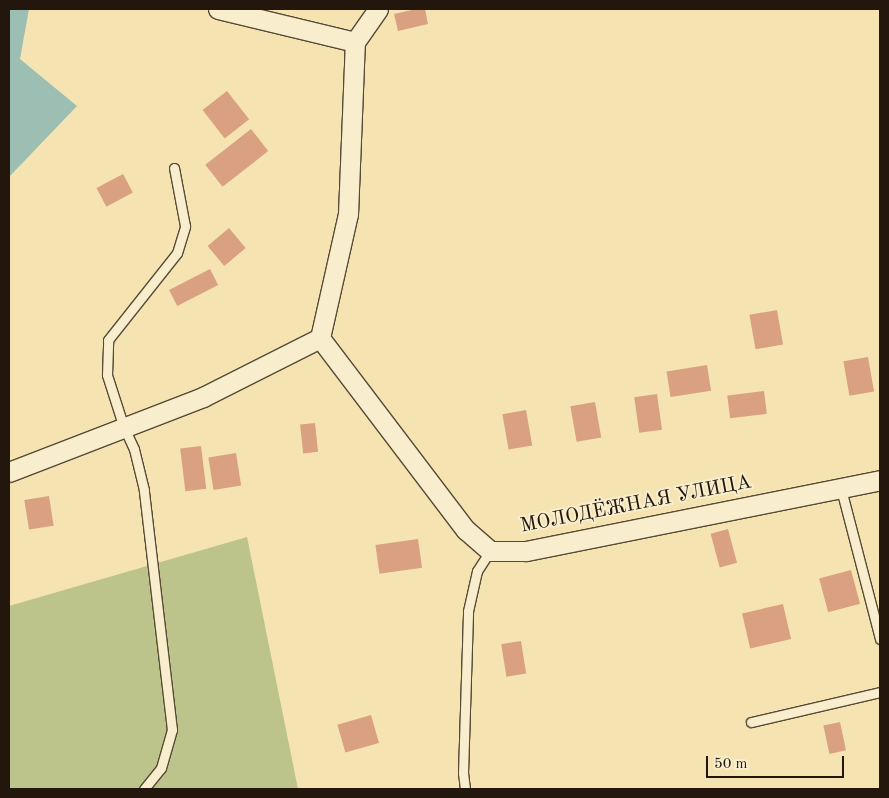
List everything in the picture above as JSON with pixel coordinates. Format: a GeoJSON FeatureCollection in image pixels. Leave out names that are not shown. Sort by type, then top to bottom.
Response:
{"type":"FeatureCollection","features":[{"type":"Feature","properties":{"kind":"street"},"geometry":{"type":"LineString","coordinates":[[218,9],[355,42]]}},
{"type":"Feature","properties":{"kind":"street"},"geometry":{"type":"LineString","coordinates":[[378,9],[355,42],[348,214],[320,338],[466,530],[490,551]]}},
{"type":"Feature","properties":{"kind":"street"},"geometry":{"type":"LineString","coordinates":[[9,472],[203,397],[320,338]]}},
{"type":"Feature","properties":{"kind":"street","name":"МОЛОДЁЖНАЯ УЛИЦА"},"geometry":{"type":"LineString","coordinates":[[490,551],[526,551],[880,480]]}},
{"type":"Feature","properties":{"kind":"lane"},"geometry":{"type":"LineString","coordinates":[[144,789],[161,768],[172,730],[144,490],[134,450],[124,428],[107,374],[108,340],[176,253],[185,226],[174,168]]}},
{"type":"Feature","properties":{"kind":"lane"},"geometry":{"type":"LineString","coordinates":[[840,489],[880,639]]}},
{"type":"Feature","properties":{"kind":"lane"},"geometry":{"type":"LineString","coordinates":[[465,789],[463,773],[468,611],[477,571],[490,551]]}},
{"type":"Feature","properties":{"kind":"lane"},"geometry":{"type":"LineString","coordinates":[[751,722],[880,692]]}},
{"type":"Feature","properties":{"kind":"green space"},"geometry":{"type":"Polygon","coordinates":[[[247,537],[298,789],[9,789],[9,606],[247,537]]]}},
{"type":"Feature","properties":{"kind":"water"},"geometry":{"type":"Polygon","coordinates":[[[9,9],[29,9],[20,59],[77,106],[9,177],[9,9]]]}},
{"type":"Feature","properties":{"kind":"building"},"geometry":{"type":"Polygon","coordinates":[[[425,9],[428,24],[398,31],[394,14],[425,9]]]}},
{"type":"Feature","properties":{"kind":"building"},"geometry":{"type":"Polygon","coordinates":[[[227,91],[249,119],[225,138],[203,110],[227,91]]]}},
{"type":"Feature","properties":{"kind":"building"},"geometry":{"type":"Polygon","coordinates":[[[251,129],[268,151],[223,187],[205,165],[251,129]]]}},
{"type":"Feature","properties":{"kind":"building"},"geometry":{"type":"Polygon","coordinates":[[[123,174],[133,193],[106,207],[97,188],[123,174]]]}},
{"type":"Feature","properties":{"kind":"building"},"geometry":{"type":"Polygon","coordinates":[[[229,228],[246,248],[224,266],[208,246],[229,228]]]}},
{"type":"Feature","properties":{"kind":"building"},"geometry":{"type":"Polygon","coordinates":[[[210,269],[218,285],[177,306],[169,290],[210,269]]]}},
{"type":"Feature","properties":{"kind":"building"},"geometry":{"type":"Polygon","coordinates":[[[777,310],[783,344],[756,349],[749,315],[777,310]]]}},
{"type":"Feature","properties":{"kind":"building"},"geometry":{"type":"Polygon","coordinates":[[[868,357],[874,391],[849,396],[843,361],[868,357]]]}},
{"type":"Feature","properties":{"kind":"building"},"geometry":{"type":"Polygon","coordinates":[[[707,365],[711,391],[671,397],[667,371],[707,365]]]}},
{"type":"Feature","properties":{"kind":"building"},"geometry":{"type":"Polygon","coordinates":[[[764,391],[767,414],[730,418],[727,396],[764,391]]]}},
{"type":"Feature","properties":{"kind":"building"},"geometry":{"type":"Polygon","coordinates":[[[657,394],[662,430],[639,433],[634,397],[657,394]]]}},
{"type":"Feature","properties":{"kind":"building"},"geometry":{"type":"Polygon","coordinates":[[[595,402],[601,437],[577,442],[570,406],[595,402]]]}},
{"type":"Feature","properties":{"kind":"building"},"geometry":{"type":"Polygon","coordinates":[[[526,410],[532,445],[509,450],[502,414],[526,410]]]}},
{"type":"Feature","properties":{"kind":"building"},"geometry":{"type":"Polygon","coordinates":[[[315,423],[318,452],[303,453],[300,425],[315,423]]]}},
{"type":"Feature","properties":{"kind":"building"},"geometry":{"type":"Polygon","coordinates":[[[201,446],[206,489],[185,491],[180,449],[201,446]]]}},
{"type":"Feature","properties":{"kind":"building"},"geometry":{"type":"Polygon","coordinates":[[[236,453],[241,486],[214,490],[208,457],[236,453]]]}},
{"type":"Feature","properties":{"kind":"building"},"geometry":{"type":"Polygon","coordinates":[[[49,496],[54,526],[29,530],[24,500],[49,496]]]}},
{"type":"Feature","properties":{"kind":"building"},"geometry":{"type":"Polygon","coordinates":[[[728,529],[737,563],[720,567],[711,534],[728,529]]]}},
{"type":"Feature","properties":{"kind":"building"},"geometry":{"type":"Polygon","coordinates":[[[418,539],[422,568],[379,574],[375,545],[418,539]]]}},
{"type":"Feature","properties":{"kind":"building"},"geometry":{"type":"Polygon","coordinates":[[[851,570],[860,604],[828,612],[819,579],[851,570]]]}},
{"type":"Feature","properties":{"kind":"building"},"geometry":{"type":"Polygon","coordinates":[[[783,604],[791,639],[750,649],[742,613],[783,604]]]}},
{"type":"Feature","properties":{"kind":"building"},"geometry":{"type":"Polygon","coordinates":[[[521,641],[526,674],[506,677],[501,644],[521,641]]]}},
{"type":"Feature","properties":{"kind":"building"},"geometry":{"type":"Polygon","coordinates":[[[371,715],[379,743],[345,753],[337,725],[371,715]]]}},
{"type":"Feature","properties":{"kind":"building"},"geometry":{"type":"Polygon","coordinates":[[[840,722],[846,750],[829,754],[823,726],[840,722]]]}}]}
